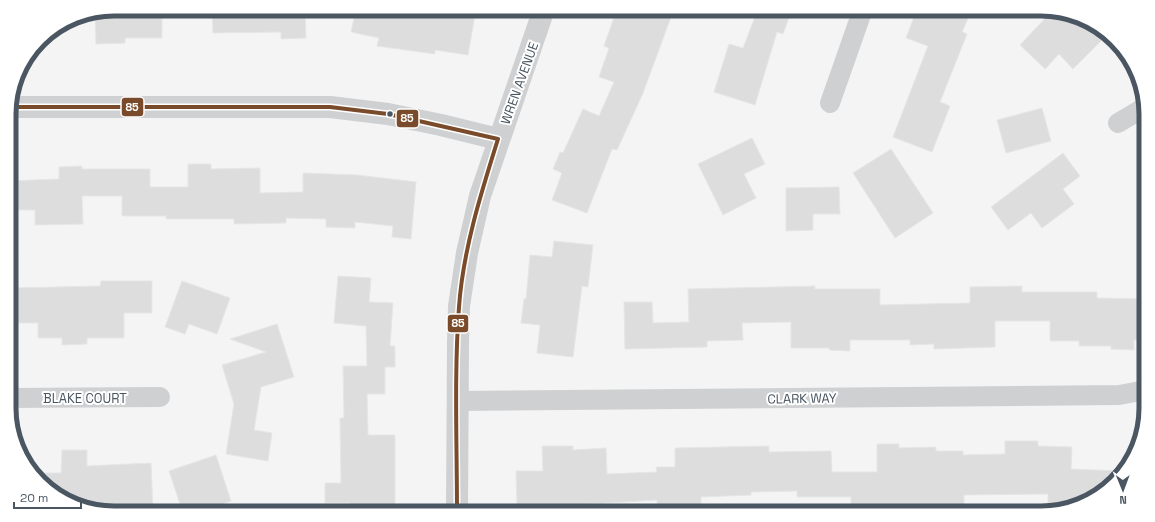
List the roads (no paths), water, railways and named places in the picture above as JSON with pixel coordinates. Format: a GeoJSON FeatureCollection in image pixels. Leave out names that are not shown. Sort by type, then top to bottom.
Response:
{"type":"FeatureCollection","features":[{"type":"Feature","properties":{"kind":"street","name":"WREN AVENUE"},"geometry":{"type":"LineString","coordinates":[[458,506],[457,401],[459,306],[466,253],[480,196],[498,140],[520,84],[542,16]]}},
{"type":"Feature","properties":{"kind":"street"},"geometry":{"type":"LineString","coordinates":[[830,103],[861,16]]}},
{"type":"Feature","properties":{"kind":"street"},"geometry":{"type":"LineString","coordinates":[[16,107],[330,107],[388,114],[441,125],[498,140]]}},
{"type":"Feature","properties":{"kind":"street"},"geometry":{"type":"LineString","coordinates":[[1118,123],[1139,111]]}},
{"type":"Feature","properties":{"kind":"street","name":"CLARK WAY"},"geometry":{"type":"LineString","coordinates":[[457,401],[1119,396],[1139,392]]}},
{"type":"Feature","properties":{"kind":"street","name":"BLAKE COURT"},"geometry":{"type":"LineString","coordinates":[[16,398],[160,397]]}}]}
